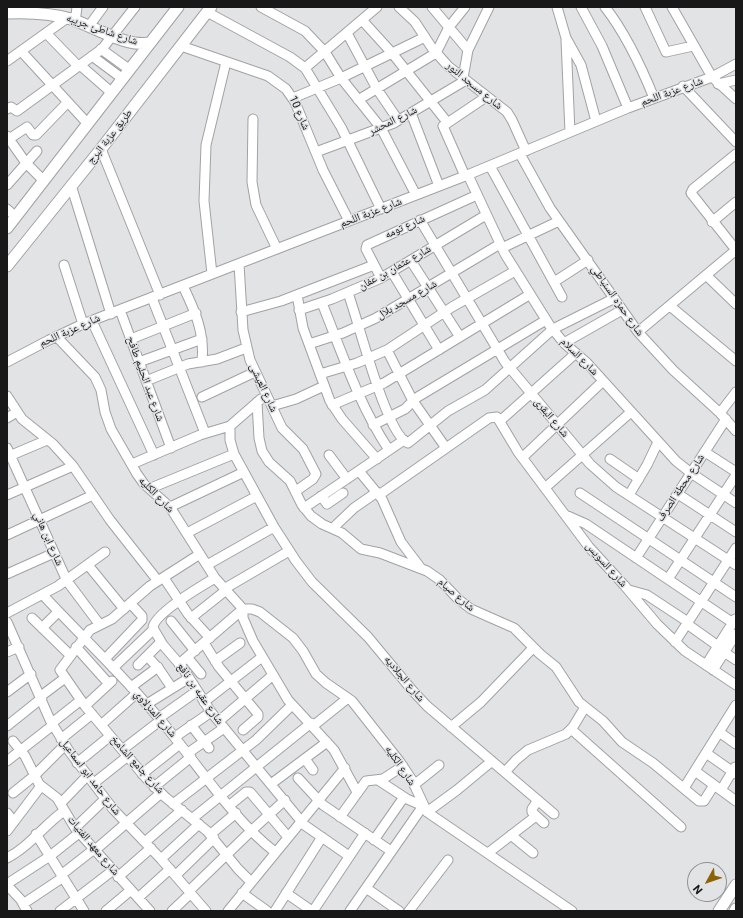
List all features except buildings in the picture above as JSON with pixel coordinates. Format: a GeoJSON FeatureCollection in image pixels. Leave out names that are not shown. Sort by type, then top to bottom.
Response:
{"type":"FeatureCollection","features":[{"type":"Feature","properties":{"kind":"street"},"geometry":{"type":"LineString","coordinates":[[7,11],[9,7]]}},
{"type":"Feature","properties":{"kind":"street"},"geometry":{"type":"LineString","coordinates":[[7,60],[77,13],[77,7]]}},
{"type":"Feature","properties":{"kind":"street"},"geometry":{"type":"LineString","coordinates":[[89,26],[103,7]]}},
{"type":"Feature","properties":{"kind":"street"},"geometry":{"type":"LineString","coordinates":[[7,109],[11,107],[17,111],[101,49],[135,7]]}},
{"type":"Feature","properties":{"kind":"street"},"geometry":{"type":"LineString","coordinates":[[7,228],[178,7]]}},
{"type":"Feature","properties":{"kind":"street"},"geometry":{"type":"LineString","coordinates":[[261,7],[305,31],[326,52],[341,78],[380,128],[416,195]]}},
{"type":"Feature","properties":{"kind":"street"},"geometry":{"type":"LineString","coordinates":[[305,68],[326,52],[376,7]]}},
{"type":"Feature","properties":{"kind":"street","name":"شارع مسجد النور"},"geometry":{"type":"LineString","coordinates":[[399,7],[415,22],[436,53],[464,79],[504,109],[510,116],[523,152]]}},
{"type":"Feature","properties":{"kind":"street"},"geometry":{"type":"LineString","coordinates":[[432,7],[468,50]]}},
{"type":"Feature","properties":{"kind":"street"},"geometry":{"type":"LineString","coordinates":[[358,100],[436,53],[449,27],[465,7]]}},
{"type":"Feature","properties":{"kind":"street"},"geometry":{"type":"LineString","coordinates":[[464,79],[468,50],[489,7]]}},
{"type":"Feature","properties":{"kind":"street"},"geometry":{"type":"LineString","coordinates":[[558,7],[566,38],[570,132]]}},
{"type":"Feature","properties":{"kind":"street"},"geometry":{"type":"LineString","coordinates":[[580,7],[602,46],[628,108]]}},
{"type":"Feature","properties":{"kind":"street"},"geometry":{"type":"LineString","coordinates":[[605,7],[618,24],[633,52],[654,98]]}},
{"type":"Feature","properties":{"kind":"street"},"geometry":{"type":"LineString","coordinates":[[645,7],[666,52],[693,46]]}},
{"type":"Feature","properties":{"kind":"street"},"geometry":{"type":"LineString","coordinates":[[672,7],[693,46],[715,80],[736,99]]}},
{"type":"Feature","properties":{"kind":"street","name":"شارع شاطئ جريبه"},"geometry":{"type":"LineString","coordinates":[[7,11],[36,10],[69,19],[132,43],[150,43]]}},
{"type":"Feature","properties":{"kind":"street"},"geometry":{"type":"LineString","coordinates":[[209,10],[290,57],[305,68],[348,140],[381,209]]}},
{"type":"Feature","properties":{"kind":"street","name":"طريق عزبة البرج"},"geometry":{"type":"LineString","coordinates":[[7,266],[209,10]]}},
{"type":"Feature","properties":{"kind":"street"},"geometry":{"type":"LineString","coordinates":[[362,20],[392,53],[446,122],[486,97]]}},
{"type":"Feature","properties":{"kind":"street"},"geometry":{"type":"LineString","coordinates":[[46,33],[79,65],[112,93]]}},
{"type":"Feature","properties":{"kind":"street"},"geometry":{"type":"LineString","coordinates":[[347,33],[377,89],[398,120]]}},
{"type":"Feature","properties":{"kind":"street"},"geometry":{"type":"LineString","coordinates":[[293,98],[365,67],[425,37]]}},
{"type":"Feature","properties":{"kind":"street"},"geometry":{"type":"LineString","coordinates":[[566,38],[581,65],[596,121]]}},
{"type":"Feature","properties":{"kind":"street","name":"شارع 10"},"geometry":{"type":"LineString","coordinates":[[181,46],[273,79],[282,85],[293,98],[316,152],[349,221]]}},
{"type":"Feature","properties":{"kind":"street"},"geometry":{"type":"LineString","coordinates":[[101,49],[130,70]]}},
{"type":"Feature","properties":{"kind":"street"},"geometry":{"type":"LineString","coordinates":[[21,51],[88,124]]}},
{"type":"Feature","properties":{"kind":"street"},"geometry":{"type":"LineString","coordinates":[[92,56],[123,79]]}},
{"type":"Feature","properties":{"kind":"street"},"geometry":{"type":"LineString","coordinates":[[212,274],[204,201],[206,145],[226,62]]}},
{"type":"Feature","properties":{"kind":"street"},"geometry":{"type":"LineString","coordinates":[[93,76],[103,64]]}},
{"type":"Feature","properties":{"kind":"street","name":"شارع عزبة اللحم"},"geometry":{"type":"LineString","coordinates":[[7,362],[56,336],[83,324],[466,176],[683,86],[715,80],[736,64]]}},
{"type":"Feature","properties":{"kind":"street","name":"شارع المحشر"},"geometry":{"type":"LineString","coordinates":[[316,152],[398,120],[430,102],[464,79]]}},
{"type":"Feature","properties":{"kind":"street"},"geometry":{"type":"LineString","coordinates":[[715,80],[736,80]]}},
{"type":"Feature","properties":{"kind":"street"},"geometry":{"type":"LineString","coordinates":[[683,86],[736,142]]}},
{"type":"Feature","properties":{"kind":"street"},"geometry":{"type":"LineString","coordinates":[[44,181],[26,164],[8,138],[28,127],[33,135],[36,135],[68,102]]}},
{"type":"Feature","properties":{"kind":"street"},"geometry":{"type":"LineString","coordinates":[[411,113],[439,186]]}},
{"type":"Feature","properties":{"kind":"street"},"geometry":{"type":"LineString","coordinates":[[253,118],[252,182],[256,205],[277,249]]}},
{"type":"Feature","properties":{"kind":"street","name":"شارع السلام"},"geometry":{"type":"LineString","coordinates":[[446,122],[443,124],[443,130],[477,195],[501,246],[529,295],[552,329],[564,343],[576,353],[603,381],[676,461],[691,473],[736,503]]}},
{"type":"Feature","properties":{"kind":"street"},"geometry":{"type":"LineString","coordinates":[[101,148],[156,296],[163,326],[205,433]]}},
{"type":"Feature","properties":{"kind":"street"},"geometry":{"type":"LineString","coordinates":[[7,185],[37,151]]}},
{"type":"Feature","properties":{"kind":"street","name":"شارع حمزه السنباطي"},"geometry":{"type":"LineString","coordinates":[[523,152],[539,190],[559,221],[588,260],[613,299],[638,332],[672,370],[723,416],[736,431]]}},
{"type":"Feature","properties":{"kind":"street"},"geometry":{"type":"LineString","coordinates":[[638,332],[736,250],[691,196],[691,191],[734,160]]}},
{"type":"Feature","properties":{"kind":"street"},"geometry":{"type":"LineString","coordinates":[[490,166],[562,297]]}},
{"type":"Feature","properties":{"kind":"street"},"geometry":{"type":"LineString","coordinates":[[71,186],[111,314]]}},
{"type":"Feature","properties":{"kind":"street","name":"شارع تومه"},"geometry":{"type":"LineString","coordinates":[[381,278],[366,249],[367,245],[477,195]]}},
{"type":"Feature","properties":{"kind":"street"},"geometry":{"type":"LineString","coordinates":[[712,222],[736,202]]}},
{"type":"Feature","properties":{"kind":"street"},"geometry":{"type":"LineString","coordinates":[[7,209],[16,217]]}},
{"type":"Feature","properties":{"kind":"street","name":"شارع عثمان بن عفان"},"geometry":{"type":"LineString","coordinates":[[299,310],[348,293],[381,278],[486,215]]}},
{"type":"Feature","properties":{"kind":"street","name":"شارع البقرى"},"geometry":{"type":"LineString","coordinates":[[420,220],[509,368],[582,455],[607,479],[629,495],[662,518],[732,562]]}},
{"type":"Feature","properties":{"kind":"street","name":"شارع مسجد بلال"},"geometry":{"type":"LineString","coordinates":[[309,344],[360,326],[501,246],[528,236],[559,221]]}},
{"type":"Feature","properties":{"kind":"street"},"geometry":{"type":"LineString","coordinates":[[554,282],[588,260]]}},
{"type":"Feature","properties":{"kind":"street"},"geometry":{"type":"LineString","coordinates":[[411,261],[460,337]]}},
{"type":"Feature","properties":{"kind":"street","name":"شارع العيشى"},"geometry":{"type":"LineString","coordinates":[[239,264],[241,312],[246,348],[255,372],[282,428],[301,447],[316,474],[314,479],[296,491]]}},
{"type":"Feature","properties":{"kind":"street"},"geometry":{"type":"LineString","coordinates":[[64,265],[83,324]]}},
{"type":"Feature","properties":{"kind":"street"},"geometry":{"type":"LineString","coordinates":[[241,312],[270,305],[374,265]]}},
{"type":"Feature","properties":{"kind":"street"},"geometry":{"type":"LineString","coordinates":[[320,374],[347,366],[387,350],[444,312],[515,271]]}},
{"type":"Feature","properties":{"kind":"street"},"geometry":{"type":"LineString","coordinates":[[392,272],[439,350]]}},
{"type":"Feature","properties":{"kind":"street"},"geometry":{"type":"LineString","coordinates":[[706,276],[736,304]]}},
{"type":"Feature","properties":{"kind":"street"},"geometry":{"type":"LineString","coordinates":[[183,286],[196,313],[202,339],[202,362]]}},
{"type":"Feature","properties":{"kind":"street"},"geometry":{"type":"LineString","coordinates":[[348,293],[360,326],[377,386],[390,416],[404,440],[410,442],[452,409],[480,394],[552,329],[613,299]]}},
{"type":"Feature","properties":{"kind":"street"},"geometry":{"type":"LineString","coordinates":[[297,295],[299,310],[309,344],[332,405],[377,459]]}},
{"type":"Feature","properties":{"kind":"street"},"geometry":{"type":"LineString","coordinates":[[332,405],[358,395],[399,374],[529,295]]}},
{"type":"Feature","properties":{"kind":"street"},"geometry":{"type":"LineString","coordinates":[[322,303],[358,395],[373,425],[389,450]]}},
{"type":"Feature","properties":{"kind":"street"},"geometry":{"type":"LineString","coordinates":[[670,306],[736,361]]}},
{"type":"Feature","properties":{"kind":"street","name":"شارع عبد الحليم طافح"},"geometry":{"type":"LineString","coordinates":[[120,310],[171,448]]}},
{"type":"Feature","properties":{"kind":"street"},"geometry":{"type":"LineString","coordinates":[[564,343],[622,310]]}},
{"type":"Feature","properties":{"kind":"street"},"geometry":{"type":"LineString","coordinates":[[131,339],[196,313]]}},
{"type":"Feature","properties":{"kind":"street"},"geometry":{"type":"LineString","coordinates":[[373,425],[405,409],[413,402],[546,320]]}},
{"type":"Feature","properties":{"kind":"street"},"geometry":{"type":"LineString","coordinates":[[92,321],[154,455]]}},
{"type":"Feature","properties":{"kind":"street","name":"شارع الكليه"},"geometry":{"type":"LineString","coordinates":[[56,336],[98,381],[111,429],[139,478],[170,507],[215,578],[243,610],[243,618],[262,657],[273,675],[292,705],[327,742],[345,768],[357,792]]}},
{"type":"Feature","properties":{"kind":"street"},"geometry":{"type":"LineString","coordinates":[[139,362],[202,339]]}},
{"type":"Feature","properties":{"kind":"street"},"geometry":{"type":"LineString","coordinates":[[146,381],[179,367],[221,358],[246,348]]}},
{"type":"Feature","properties":{"kind":"street"},"geometry":{"type":"LineString","coordinates":[[387,350],[413,402],[446,448]]}},
{"type":"Feature","properties":{"kind":"street"},"geometry":{"type":"LineString","coordinates":[[333,528],[354,508],[491,417],[496,417],[500,421],[576,353]]}},
{"type":"Feature","properties":{"kind":"street"},"geometry":{"type":"LineString","coordinates":[[202,397],[255,372]]}},
{"type":"Feature","properties":{"kind":"street"},"geometry":{"type":"LineString","coordinates":[[523,457],[603,381]]}},
{"type":"Feature","properties":{"kind":"street"},"geometry":{"type":"LineString","coordinates":[[272,406],[296,399],[324,386]]}},
{"type":"Feature","properties":{"kind":"street","name":"شارع محطة الصرف"},"geometry":{"type":"LineString","coordinates":[[636,558],[705,452],[736,392]]}},
{"type":"Feature","properties":{"kind":"street"},"geometry":{"type":"LineString","coordinates":[[7,396],[16,412],[29,426],[47,440],[73,466],[110,520],[161,579],[207,640],[215,661],[258,716],[243,730]]}},
{"type":"Feature","properties":{"kind":"street"},"geometry":{"type":"LineString","coordinates":[[132,464],[205,433],[230,426],[257,402],[267,396]]}},
{"type":"Feature","properties":{"kind":"street","name":"شارع صيام"},"geometry":{"type":"LineString","coordinates":[[257,402],[262,451],[269,462],[288,478],[304,508],[316,521],[345,534],[361,548],[378,552],[423,570],[440,580],[458,600],[471,610],[485,617],[512,626],[533,648],[558,669],[572,692],[585,707],[603,721],[628,747],[654,763],[702,802],[718,787]]}},
{"type":"Feature","properties":{"kind":"street"},"geometry":{"type":"LineString","coordinates":[[7,418],[16,412]]}},
{"type":"Feature","properties":{"kind":"street"},"geometry":{"type":"LineString","coordinates":[[546,487],[631,412]]}},
{"type":"Feature","properties":{"kind":"street","name":"شارع السويس"},"geometry":{"type":"LineString","coordinates":[[500,421],[523,457],[568,516],[589,547],[629,590],[657,624],[675,642],[736,685]]}},
{"type":"Feature","properties":{"kind":"street","name":"شارع الجلاديه"},"geometry":{"type":"LineString","coordinates":[[230,426],[230,440],[234,454],[274,527],[289,551],[312,582],[368,637],[412,690],[452,727],[554,814]]}},
{"type":"Feature","properties":{"kind":"street"},"geometry":{"type":"LineString","coordinates":[[8,453],[47,440]]}},
{"type":"Feature","properties":{"kind":"street"},"geometry":{"type":"LineString","coordinates":[[304,508],[404,440]]}},
{"type":"Feature","properties":{"kind":"street"},"geometry":{"type":"LineString","coordinates":[[629,495],[649,461],[658,442]]}},
{"type":"Feature","properties":{"kind":"street"},"geometry":{"type":"LineString","coordinates":[[705,452],[736,472]]}},
{"type":"Feature","properties":{"kind":"street","name":"شارع ابن هاني"},"geometry":{"type":"LineString","coordinates":[[8,453],[25,487],[67,581],[100,625]]}},
{"type":"Feature","properties":{"kind":"street"},"geometry":{"type":"LineString","coordinates":[[150,488],[234,454]]}},
{"type":"Feature","properties":{"kind":"street"},"geometry":{"type":"LineString","coordinates":[[329,456],[346,479]]}},
{"type":"Feature","properties":{"kind":"street"},"geometry":{"type":"LineString","coordinates":[[610,459],[639,478]]}},
{"type":"Feature","properties":{"kind":"street"},"geometry":{"type":"LineString","coordinates":[[7,495],[73,466]]}},
{"type":"Feature","properties":{"kind":"street"},"geometry":{"type":"LineString","coordinates":[[358,471],[378,493],[404,547],[423,570]]}},
{"type":"Feature","properties":{"kind":"street"},"geometry":{"type":"LineString","coordinates":[[170,507],[244,472]]}},
{"type":"Feature","properties":{"kind":"street"},"geometry":{"type":"LineString","coordinates":[[668,579],[736,475]]}},
{"type":"Feature","properties":{"kind":"street"},"geometry":{"type":"LineString","coordinates":[[321,496],[328,504],[343,493]]}},
{"type":"Feature","properties":{"kind":"street"},"geometry":{"type":"LineString","coordinates":[[580,493],[736,597]]}},
{"type":"Feature","properties":{"kind":"street"},"geometry":{"type":"LineString","coordinates":[[678,494],[736,532]]}},
{"type":"Feature","properties":{"kind":"street"},"geometry":{"type":"LineString","coordinates":[[7,535],[93,496]]}},
{"type":"Feature","properties":{"kind":"street"},"geometry":{"type":"LineString","coordinates":[[187,533],[257,496]]}},
{"type":"Feature","properties":{"kind":"street"},"geometry":{"type":"LineString","coordinates":[[568,516],[583,522],[701,602],[734,620],[721,649],[710,667]]}},
{"type":"Feature","properties":{"kind":"street"},"geometry":{"type":"LineString","coordinates":[[207,565],[274,527]]}},
{"type":"Feature","properties":{"kind":"street"},"geometry":{"type":"LineString","coordinates":[[675,642],[714,582],[732,562],[736,548]]}},
{"type":"Feature","properties":{"kind":"street"},"geometry":{"type":"LineString","coordinates":[[191,618],[225,590],[289,551]]}},
{"type":"Feature","properties":{"kind":"street"},"geometry":{"type":"LineString","coordinates":[[7,612],[43,595],[67,581],[105,552]]}},
{"type":"Feature","properties":{"kind":"street"},"geometry":{"type":"LineString","coordinates":[[7,574],[54,553]]}},
{"type":"Feature","properties":{"kind":"street"},"geometry":{"type":"LineString","coordinates":[[7,726],[65,678],[60,669],[83,637],[90,630],[112,619],[147,588],[200,554]]}},
{"type":"Feature","properties":{"kind":"street"},"geometry":{"type":"LineString","coordinates":[[88,565],[127,606],[142,616],[142,620],[105,658]]}},
{"type":"Feature","properties":{"kind":"street"},"geometry":{"type":"LineString","coordinates":[[113,668],[154,629],[154,622],[178,602],[215,578]]}},
{"type":"Feature","properties":{"kind":"street"},"geometry":{"type":"LineString","coordinates":[[629,590],[645,594],[736,660]]}},
{"type":"Feature","properties":{"kind":"street","name":"شارع المنزلاوي"},"geometry":{"type":"LineString","coordinates":[[43,595],[58,612],[105,658],[147,704],[251,831],[275,852]]}},
{"type":"Feature","properties":{"kind":"street","name":"شارع الكليه"},"geometry":{"type":"LineString","coordinates":[[243,610],[250,609],[258,611],[290,636],[301,647],[316,674],[348,698],[403,766],[425,809]]}},
{"type":"Feature","properties":{"kind":"street"},"geometry":{"type":"LineString","coordinates":[[101,725],[134,690],[159,668],[187,657],[243,610]]}},
{"type":"Feature","properties":{"kind":"street"},"geometry":{"type":"LineString","coordinates":[[42,628],[58,612]]}},
{"type":"Feature","properties":{"kind":"street"},"geometry":{"type":"LineString","coordinates":[[32,618],[70,655]]}},
{"type":"Feature","properties":{"kind":"street"},"geometry":{"type":"LineString","coordinates":[[171,621],[195,651]]}},
{"type":"Feature","properties":{"kind":"street","name":"شارع حامد ابو اسماعيل"},"geometry":{"type":"LineString","coordinates":[[7,622],[32,674],[53,724],[63,742],[105,799],[126,824],[173,872],[206,911]]}},
{"type":"Feature","properties":{"kind":"street","name":"شارع عقبه بن نافع"},"geometry":{"type":"LineString","coordinates":[[154,629],[161,642],[177,661],[211,712],[285,800],[301,822],[349,856]]}},
{"type":"Feature","properties":{"kind":"street"},"geometry":{"type":"LineString","coordinates":[[721,649],[736,634]]}},
{"type":"Feature","properties":{"kind":"street"},"geometry":{"type":"LineString","coordinates":[[138,665],[161,642]]}},
{"type":"Feature","properties":{"kind":"street"},"geometry":{"type":"LineString","coordinates":[[215,661],[240,643]]}},
{"type":"Feature","properties":{"kind":"street"},"geometry":{"type":"LineString","coordinates":[[7,652],[19,647]]}},
{"type":"Feature","properties":{"kind":"street"},"geometry":{"type":"LineString","coordinates":[[76,647],[109,684]]}},
{"type":"Feature","properties":{"kind":"street"},"geometry":{"type":"LineString","coordinates":[[452,727],[481,702],[533,648]]}},
{"type":"Feature","properties":{"kind":"street"},"geometry":{"type":"LineString","coordinates":[[147,656],[159,668],[172,688]]}},
{"type":"Feature","properties":{"kind":"street"},"geometry":{"type":"LineString","coordinates":[[187,657],[201,674]]}},
{"type":"Feature","properties":{"kind":"street"},"geometry":{"type":"LineString","coordinates":[[204,702],[262,657]]}},
{"type":"Feature","properties":{"kind":"street"},"geometry":{"type":"LineString","coordinates":[[7,692],[32,674]]}},
{"type":"Feature","properties":{"kind":"street"},"geometry":{"type":"LineString","coordinates":[[7,761],[53,724],[120,675]]}},
{"type":"Feature","properties":{"kind":"street"},"geometry":{"type":"LineString","coordinates":[[105,799],[77,831],[50,856],[8,889],[25,907],[126,824],[190,755],[207,745],[221,725],[245,699],[273,675]]}},
{"type":"Feature","properties":{"kind":"street","name":"شارع جامع الشامخ"},"geometry":{"type":"LineString","coordinates":[[65,678],[83,703],[142,774],[157,790],[196,821],[212,836],[238,869],[251,882]]}},
{"type":"Feature","properties":{"kind":"street"},"geometry":{"type":"LineString","coordinates":[[147,704],[189,678]]}},
{"type":"Feature","properties":{"kind":"street"},"geometry":{"type":"LineString","coordinates":[[94,783],[160,719],[197,691]]}},
{"type":"Feature","properties":{"kind":"street"},"geometry":{"type":"LineString","coordinates":[[161,859],[222,795],[256,767],[348,698]]}},
{"type":"Feature","properties":{"kind":"street"},"geometry":{"type":"LineString","coordinates":[[173,804],[243,751],[292,705]]}},
{"type":"Feature","properties":{"kind":"street"},"geometry":{"type":"LineString","coordinates":[[684,788],[719,732],[733,716],[736,705]]}},
{"type":"Feature","properties":{"kind":"street"},"geometry":{"type":"LineString","coordinates":[[505,772],[528,750],[543,743],[560,738],[571,729],[585,707]]}},
{"type":"Feature","properties":{"kind":"street"},"geometry":{"type":"LineString","coordinates":[[142,774],[178,740],[191,725],[211,712]]}},
{"type":"Feature","properties":{"kind":"street"},"geometry":{"type":"LineString","coordinates":[[13,793],[34,776],[63,742],[92,714]]}},
{"type":"Feature","properties":{"kind":"street"},"geometry":{"type":"LineString","coordinates":[[191,725],[207,745]]}},
{"type":"Feature","properties":{"kind":"street"},"geometry":{"type":"LineString","coordinates":[[571,729],[681,827]]}},
{"type":"Feature","properties":{"kind":"street"},"geometry":{"type":"LineString","coordinates":[[719,732],[736,744]]}},
{"type":"Feature","properties":{"kind":"street"},"geometry":{"type":"LineString","coordinates":[[77,762],[110,736]]}},
{"type":"Feature","properties":{"kind":"street","name":"شارع معهد الفتيات"},"geometry":{"type":"LineString","coordinates":[[13,741],[21,750],[34,776],[41,786],[54,795],[77,831],[149,911]]}},
{"type":"Feature","properties":{"kind":"street"},"geometry":{"type":"LineString","coordinates":[[271,784],[327,742]]}},
{"type":"Feature","properties":{"kind":"street"},"geometry":{"type":"LineString","coordinates":[[706,753],[735,771],[718,787]]}},
{"type":"Feature","properties":{"kind":"street"},"geometry":{"type":"LineString","coordinates":[[305,759],[313,770]]}},
{"type":"Feature","properties":{"kind":"street"},"geometry":{"type":"LineString","coordinates":[[350,911],[391,851],[425,809],[464,785],[492,761]]}},
{"type":"Feature","properties":{"kind":"street"},"geometry":{"type":"LineString","coordinates":[[414,785],[439,765]]}},
{"type":"Feature","properties":{"kind":"street"},"geometry":{"type":"LineString","coordinates":[[340,816],[366,781],[371,779],[384,779],[403,766]]}},
{"type":"Feature","properties":{"kind":"street"},"geometry":{"type":"LineString","coordinates":[[228,911],[345,768]]}},
{"type":"Feature","properties":{"kind":"street"},"geometry":{"type":"LineString","coordinates":[[695,771],[736,801]]}},
{"type":"Feature","properties":{"kind":"street"},"geometry":{"type":"LineString","coordinates":[[7,858],[20,850],[36,834],[62,807],[88,774]]}},
{"type":"Feature","properties":{"kind":"street"},"geometry":{"type":"LineString","coordinates":[[298,778],[318,801],[391,851]]}},
{"type":"Feature","properties":{"kind":"street"},"geometry":{"type":"LineString","coordinates":[[378,780],[404,798],[425,809],[572,911]]}},
{"type":"Feature","properties":{"kind":"street"},"geometry":{"type":"LineString","coordinates":[[7,831],[41,786]]}},
{"type":"Feature","properties":{"kind":"street"},"geometry":{"type":"LineString","coordinates":[[230,805],[248,792],[288,838]]}},
{"type":"Feature","properties":{"kind":"street"},"geometry":{"type":"LineString","coordinates":[[374,840],[404,798]]}},
{"type":"Feature","properties":{"kind":"street"},"geometry":{"type":"LineString","coordinates":[[172,911],[227,854],[285,800]]}},
{"type":"Feature","properties":{"kind":"street"},"geometry":{"type":"LineString","coordinates":[[538,800],[531,811],[544,823]]}},
{"type":"Feature","properties":{"kind":"street"},"geometry":{"type":"LineString","coordinates":[[60,911],[115,874],[148,845],[182,810]]}},
{"type":"Feature","properties":{"kind":"street"},"geometry":{"type":"LineString","coordinates":[[7,812],[14,822]]}},
{"type":"Feature","properties":{"kind":"street"},"geometry":{"type":"LineString","coordinates":[[138,898],[173,872],[236,813]]}},
{"type":"Feature","properties":{"kind":"street"},"geometry":{"type":"LineString","coordinates":[[488,853],[536,816]]}},
{"type":"Feature","properties":{"kind":"street"},"geometry":{"type":"LineString","coordinates":[[286,893],[312,911],[365,833]]}},
{"type":"Feature","properties":{"kind":"street"},"geometry":{"type":"LineString","coordinates":[[36,834],[84,911]]}},
{"type":"Feature","properties":{"kind":"street"},"geometry":{"type":"LineString","coordinates":[[511,835],[533,852]]}},
{"type":"Feature","properties":{"kind":"street"},"geometry":{"type":"LineString","coordinates":[[275,911],[322,837]]}},
{"type":"Feature","properties":{"kind":"street"},"geometry":{"type":"LineString","coordinates":[[409,911],[448,860]]}},
{"type":"Feature","properties":{"kind":"street"},"geometry":{"type":"LineString","coordinates":[[718,911],[736,885]]}},
{"type":"Feature","properties":{"kind":"street"},"geometry":{"type":"LineString","coordinates":[[366,888],[399,911]]}},
{"type":"Feature","properties":{"kind":"street"},"geometry":{"type":"LineString","coordinates":[[106,911],[131,890]]}},
{"type":"Feature","properties":{"kind":"street"},"geometry":{"type":"LineString","coordinates":[[242,893],[267,911]]}}]}
